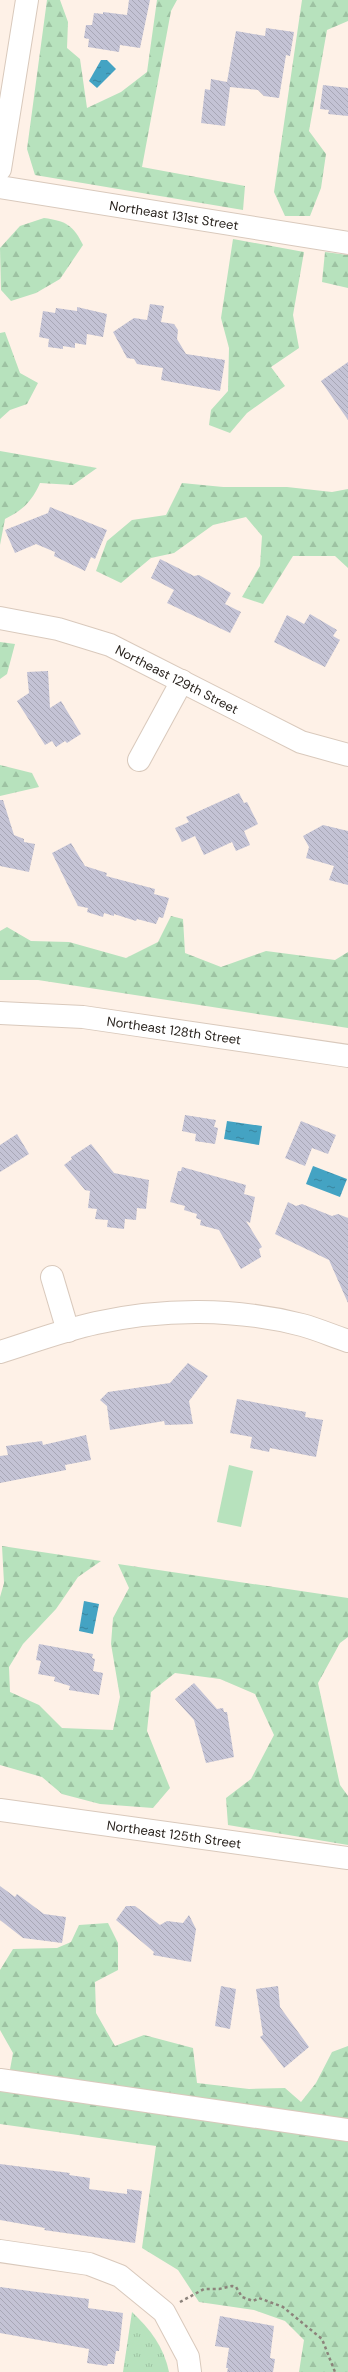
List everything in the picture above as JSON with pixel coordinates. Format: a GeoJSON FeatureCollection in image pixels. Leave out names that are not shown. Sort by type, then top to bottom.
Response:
{"type":"FeatureCollection","features":[{"type":"Feature","properties":{"kind":"street"},"geometry":{"type":"LineString","coordinates":[[0,169],[8,64],[27,0]]}},
{"type":"Feature","properties":{"kind":"street","name":"Northeast 131st Street"},"geometry":{"type":"LineString","coordinates":[[0,187],[348,243]]}},
{"type":"Feature","properties":{"kind":"street","name":"Northeast 129th Street"},"geometry":{"type":"LineString","coordinates":[[0,618],[58,629],[110,645],[301,742],[348,755]]}},
{"type":"Feature","properties":{"kind":"street"},"geometry":{"type":"LineString","coordinates":[[139,760],[182,681]]}},
{"type":"Feature","properties":{"kind":"street","name":"Northeast 128th Street"},"geometry":{"type":"LineString","coordinates":[[0,1013],[83,1017],[348,1056]]}},
{"type":"Feature","properties":{"kind":"street"},"geometry":{"type":"LineString","coordinates":[[52,1277],[68,1331]]}},
{"type":"Feature","properties":{"kind":"street"},"geometry":{"type":"LineString","coordinates":[[0,1352],[96,1323],[156,1314],[203,1312],[253,1317],[301,1325],[348,1341]]}},
{"type":"Feature","properties":{"kind":"street","name":"Northeast 125th Street"},"geometry":{"type":"LineString","coordinates":[[0,1810],[348,1858]]}},
{"type":"Feature","properties":{"kind":"street"},"geometry":{"type":"LineString","coordinates":[[0,2080],[348,2130]]}},
{"type":"Feature","properties":{"kind":"street"},"geometry":{"type":"LineString","coordinates":[[0,2251],[89,2264],[120,2276],[164,2312],[188,2357],[190,2372]]}},
{"type":"Feature","properties":{"kind":"path"},"geometry":{"type":"LineString","coordinates":[[164,2312],[204,2289],[219,2289],[232,2286],[236,2287],[242,2297],[253,2301],[260,2298],[284,2307],[303,2322],[322,2339],[334,2372]]}},
{"type":"Feature","properties":{"kind":"green space"},"geometry":{"type":"Polygon","coordinates":[[[47,0],[60,0],[68,22],[67,48],[80,59],[87,108],[121,92],[147,72],[157,0],[177,0],[171,11],[142,167],[245,186],[243,210],[35,175],[27,149],[47,0]]]}},
{"type":"Feature","properties":{"kind":"green space"},"geometry":{"type":"Polygon","coordinates":[[[302,0],[348,0],[348,21],[327,30],[309,131],[326,154],[321,188],[310,216],[285,216],[274,192],[302,0]]]}},
{"type":"Feature","properties":{"kind":"green space"},"geometry":{"type":"Polygon","coordinates":[[[44,218],[68,225],[76,233],[83,245],[60,279],[36,293],[11,301],[1,290],[0,248],[20,226],[44,218]]]}},
{"type":"Feature","properties":{"kind":"green space"},"geometry":{"type":"Polygon","coordinates":[[[233,239],[304,252],[293,315],[299,348],[271,367],[285,386],[247,413],[230,433],[209,425],[211,410],[228,391],[229,348],[221,318],[233,239]]]}},
{"type":"Feature","properties":{"kind":"green space"},"geometry":{"type":"Polygon","coordinates":[[[325,252],[348,255],[348,288],[322,282],[325,252]]]}},
{"type":"Feature","properties":{"kind":"green space"},"geometry":{"type":"Polygon","coordinates":[[[5,332],[20,373],[38,383],[27,404],[10,410],[0,419],[0,333],[5,332]]]}},
{"type":"Feature","properties":{"kind":"green space"},"geometry":{"type":"Polygon","coordinates":[[[0,451],[97,468],[73,485],[40,483],[30,500],[17,512],[5,519],[0,545],[0,451]]]}},
{"type":"Feature","properties":{"kind":"green space"},"geometry":{"type":"Polygon","coordinates":[[[182,483],[223,487],[287,487],[332,492],[348,489],[348,568],[335,556],[293,556],[263,604],[242,597],[260,566],[262,536],[246,517],[213,525],[174,553],[151,558],[121,583],[96,571],[107,541],[132,520],[166,515],[182,483]]]}},
{"type":"Feature","properties":{"kind":"green space"},"geometry":{"type":"Polygon","coordinates":[[[0,642],[15,644],[7,674],[0,679],[0,642]]]}},
{"type":"Feature","properties":{"kind":"green space"},"geometry":{"type":"Polygon","coordinates":[[[0,765],[32,773],[39,787],[0,796],[0,765]]]}},
{"type":"Feature","properties":{"kind":"green space"},"geometry":{"type":"Polygon","coordinates":[[[171,916],[183,919],[185,953],[221,967],[266,951],[335,960],[348,952],[348,1028],[38,980],[0,980],[0,931],[7,927],[31,941],[69,942],[126,958],[158,942],[171,916]]]}},
{"type":"Feature","properties":{"kind":"green space"},"geometry":{"type":"Polygon","coordinates":[[[229,1465],[253,1471],[241,1527],[217,1522],[229,1465]]]}},
{"type":"Feature","properties":{"kind":"green space"},"geometry":{"type":"Polygon","coordinates":[[[2,1546],[101,1561],[78,1577],[56,1609],[23,1644],[9,1667],[10,1692],[39,1705],[62,1728],[113,1730],[120,1697],[111,1644],[113,1618],[129,1588],[118,1564],[348,1598],[348,1637],[340,1643],[318,1683],[340,1785],[348,1796],[348,1845],[228,1825],[226,1798],[251,1779],[274,1735],[255,1694],[220,1679],[175,1673],[151,1692],[147,1731],[170,1788],[153,1808],[100,1804],[62,1794],[42,1777],[0,1765],[0,1597],[4,1583],[2,1546]]]}},
{"type":"Feature","properties":{"kind":"green space"},"geometry":{"type":"Polygon","coordinates":[[[108,1923],[118,1943],[118,1970],[95,1982],[96,2013],[115,2046],[144,2035],[193,2048],[197,2083],[249,2089],[285,2088],[301,2102],[316,2083],[332,2052],[348,2046],[348,2372],[299,2372],[304,2340],[285,2321],[254,2310],[199,2302],[178,2270],[142,2248],[156,2146],[0,2124],[0,2074],[9,2075],[13,2053],[0,2030],[0,1970],[13,1949],[57,1948],[71,1942],[79,1925],[108,1923]]]}},
{"type":"Feature","properties":{"kind":"green space"},"geometry":{"type":"Polygon","coordinates":[[[132,2312],[145,2325],[160,2347],[164,2354],[169,2372],[123,2372],[132,2312]]]}},
{"type":"Feature","properties":{"kind":"water"},"geometry":{"type":"Polygon","coordinates":[[[101,60],[107,60],[116,69],[97,88],[89,81],[101,60]]]}},
{"type":"Feature","properties":{"kind":"water"},"geometry":{"type":"Polygon","coordinates":[[[227,1121],[262,1126],[259,1145],[224,1139],[227,1121]]]}},
{"type":"Feature","properties":{"kind":"water"},"geometry":{"type":"Polygon","coordinates":[[[313,1166],[347,1179],[340,1197],[306,1184],[313,1166]]]}},
{"type":"Feature","properties":{"kind":"water"},"geometry":{"type":"Polygon","coordinates":[[[84,1601],[99,1604],[93,1634],[79,1631],[84,1601]]]}},
{"type":"Feature","properties":{"kind":"building"},"geometry":{"type":"Polygon","coordinates":[[[129,0],[150,0],[140,48],[120,45],[119,52],[88,47],[89,39],[84,38],[86,25],[92,25],[94,13],[103,14],[103,12],[127,15],[129,0]]]}},
{"type":"Feature","properties":{"kind":"building"},"geometry":{"type":"Polygon","coordinates":[[[266,28],[294,32],[290,56],[286,55],[279,98],[264,96],[258,90],[230,87],[225,126],[201,123],[205,89],[210,90],[211,79],[227,82],[236,31],[265,36],[266,28]]]}},
{"type":"Feature","properties":{"kind":"building"},"geometry":{"type":"Polygon","coordinates":[[[323,85],[348,88],[348,116],[328,114],[329,110],[320,109],[323,85]]]}},
{"type":"Feature","properties":{"kind":"building"},"geometry":{"type":"Polygon","coordinates":[[[150,304],[164,306],[161,322],[174,324],[178,330],[177,339],[186,354],[225,360],[220,391],[161,380],[163,368],[137,364],[134,359],[127,358],[113,332],[134,318],[147,320],[150,304]]]}},
{"type":"Feature","properties":{"kind":"building"},"geometry":{"type":"Polygon","coordinates":[[[77,307],[107,314],[103,337],[87,334],[86,345],[75,343],[75,348],[63,346],[63,349],[48,347],[49,339],[39,337],[43,311],[55,313],[56,308],[77,311],[77,307]]]}},
{"type":"Feature","properties":{"kind":"building"},"geometry":{"type":"Polygon","coordinates":[[[348,362],[348,420],[321,381],[348,362]]]}},
{"type":"Feature","properties":{"kind":"building"},"geometry":{"type":"Polygon","coordinates":[[[50,507],[107,530],[95,559],[91,557],[85,571],[54,556],[55,552],[36,544],[15,553],[5,530],[48,513],[50,507]]]}},
{"type":"Feature","properties":{"kind":"building"},"geometry":{"type":"Polygon","coordinates":[[[160,559],[194,576],[199,575],[231,593],[225,604],[241,612],[230,633],[167,603],[174,590],[151,578],[160,559]]]}},
{"type":"Feature","properties":{"kind":"building"},"geometry":{"type":"Polygon","coordinates":[[[310,614],[337,630],[333,636],[340,640],[325,667],[274,642],[287,615],[304,624],[310,614]]]}},
{"type":"Feature","properties":{"kind":"building"},"geometry":{"type":"Polygon","coordinates":[[[48,671],[50,708],[61,701],[81,734],[67,743],[65,741],[56,747],[52,741],[45,745],[17,701],[29,693],[27,672],[48,671]]]}},
{"type":"Feature","properties":{"kind":"building"},"geometry":{"type":"Polygon","coordinates":[[[239,793],[244,803],[247,802],[258,824],[244,831],[250,845],[236,851],[232,842],[204,855],[195,836],[182,842],[175,828],[189,822],[186,817],[239,793]]]}},
{"type":"Feature","properties":{"kind":"building"},"geometry":{"type":"Polygon","coordinates":[[[0,800],[3,800],[14,835],[24,839],[24,842],[35,844],[29,872],[0,866],[0,800]]]}},
{"type":"Feature","properties":{"kind":"building"},"geometry":{"type":"Polygon","coordinates":[[[323,825],[348,831],[348,885],[329,880],[334,866],[306,858],[309,847],[303,836],[323,825]]]}},
{"type":"Feature","properties":{"kind":"building"},"geometry":{"type":"Polygon","coordinates":[[[71,843],[85,866],[107,873],[106,876],[155,889],[154,894],[169,898],[163,918],[159,917],[156,924],[137,919],[136,921],[114,914],[114,916],[104,913],[103,917],[87,912],[88,908],[78,906],[52,853],[71,843]]]}},
{"type":"Feature","properties":{"kind":"building"},"geometry":{"type":"Polygon","coordinates":[[[185,1115],[216,1120],[214,1127],[218,1128],[215,1144],[195,1141],[196,1134],[182,1131],[185,1115]]]}},
{"type":"Feature","properties":{"kind":"building"},"geometry":{"type":"Polygon","coordinates":[[[301,1121],[336,1135],[328,1154],[312,1148],[305,1166],[285,1158],[301,1121]]]}},
{"type":"Feature","properties":{"kind":"building"},"geometry":{"type":"Polygon","coordinates":[[[17,1134],[29,1154],[0,1172],[0,1145],[17,1134]]]}},
{"type":"Feature","properties":{"kind":"building"},"geometry":{"type":"Polygon","coordinates":[[[91,1144],[114,1173],[149,1180],[146,1209],[137,1208],[136,1220],[125,1219],[124,1229],[107,1227],[108,1220],[95,1219],[97,1209],[88,1208],[90,1191],[85,1190],[64,1165],[72,1159],[71,1157],[91,1144]]]}},
{"type":"Feature","properties":{"kind":"building"},"geometry":{"type":"Polygon","coordinates":[[[182,1167],[246,1185],[244,1194],[255,1197],[250,1223],[246,1221],[262,1247],[259,1249],[261,1257],[241,1269],[219,1230],[200,1225],[201,1220],[196,1218],[197,1214],[184,1210],[185,1206],[170,1202],[178,1171],[181,1171],[182,1167]]]}},
{"type":"Feature","properties":{"kind":"building"},"geometry":{"type":"Polygon","coordinates":[[[288,1202],[296,1206],[302,1204],[332,1216],[338,1214],[348,1218],[348,1303],[329,1260],[275,1234],[288,1202]]]}},
{"type":"Feature","properties":{"kind":"building"},"geometry":{"type":"Polygon","coordinates":[[[188,1363],[208,1376],[189,1401],[193,1424],[165,1425],[164,1421],[110,1430],[107,1406],[100,1400],[108,1392],[170,1383],[188,1363]]]}},
{"type":"Feature","properties":{"kind":"building"},"geometry":{"type":"Polygon","coordinates":[[[237,1399],[306,1412],[305,1417],[323,1420],[316,1457],[270,1448],[269,1452],[250,1448],[252,1437],[230,1433],[237,1399]]]}},
{"type":"Feature","properties":{"kind":"building"},"geometry":{"type":"Polygon","coordinates":[[[86,1435],[91,1460],[65,1465],[66,1470],[0,1483],[0,1456],[8,1455],[6,1446],[42,1441],[43,1445],[86,1435]]]}},
{"type":"Feature","properties":{"kind":"building"},"geometry":{"type":"Polygon","coordinates":[[[39,1644],[93,1654],[92,1658],[95,1659],[93,1671],[103,1673],[99,1695],[69,1690],[70,1686],[54,1681],[55,1677],[38,1674],[41,1661],[36,1660],[39,1644]]]}},
{"type":"Feature","properties":{"kind":"building"},"geometry":{"type":"Polygon","coordinates":[[[194,1683],[217,1709],[223,1708],[224,1712],[227,1712],[234,1757],[206,1763],[194,1720],[175,1699],[194,1683]]]}},
{"type":"Feature","properties":{"kind":"building"},"geometry":{"type":"Polygon","coordinates":[[[0,1886],[15,1897],[17,1894],[44,1914],[66,1917],[62,1943],[23,1938],[0,1920],[0,1886]]]}},
{"type":"Feature","properties":{"kind":"building"},"geometry":{"type":"Polygon","coordinates":[[[126,1906],[135,1906],[160,1925],[167,1921],[183,1923],[189,1915],[196,1929],[191,1962],[153,1955],[154,1952],[116,1920],[126,1906]]]}},
{"type":"Feature","properties":{"kind":"building"},"geometry":{"type":"Polygon","coordinates":[[[221,1986],[236,1989],[230,2029],[215,2026],[221,1986]]]}},
{"type":"Feature","properties":{"kind":"building"},"geometry":{"type":"Polygon","coordinates":[[[278,1986],[280,2007],[309,2047],[284,2068],[260,2037],[263,2035],[256,1989],[278,1986]]]}},
{"type":"Feature","properties":{"kind":"building"},"geometry":{"type":"Polygon","coordinates":[[[0,2164],[70,2173],[69,2175],[90,2178],[89,2189],[127,2194],[127,2189],[142,2191],[135,2243],[44,2230],[45,2228],[0,2220],[0,2164]]]}},
{"type":"Feature","properties":{"kind":"building"},"geometry":{"type":"Polygon","coordinates":[[[0,2287],[89,2299],[88,2308],[123,2313],[119,2351],[116,2351],[114,2364],[108,2364],[107,2366],[87,2363],[89,2349],[0,2333],[0,2287]]]}},
{"type":"Feature","properties":{"kind":"building"},"geometry":{"type":"Polygon","coordinates":[[[220,2316],[274,2326],[270,2358],[275,2359],[273,2372],[227,2372],[228,2368],[226,2368],[229,2348],[215,2346],[220,2316]]]}}]}
